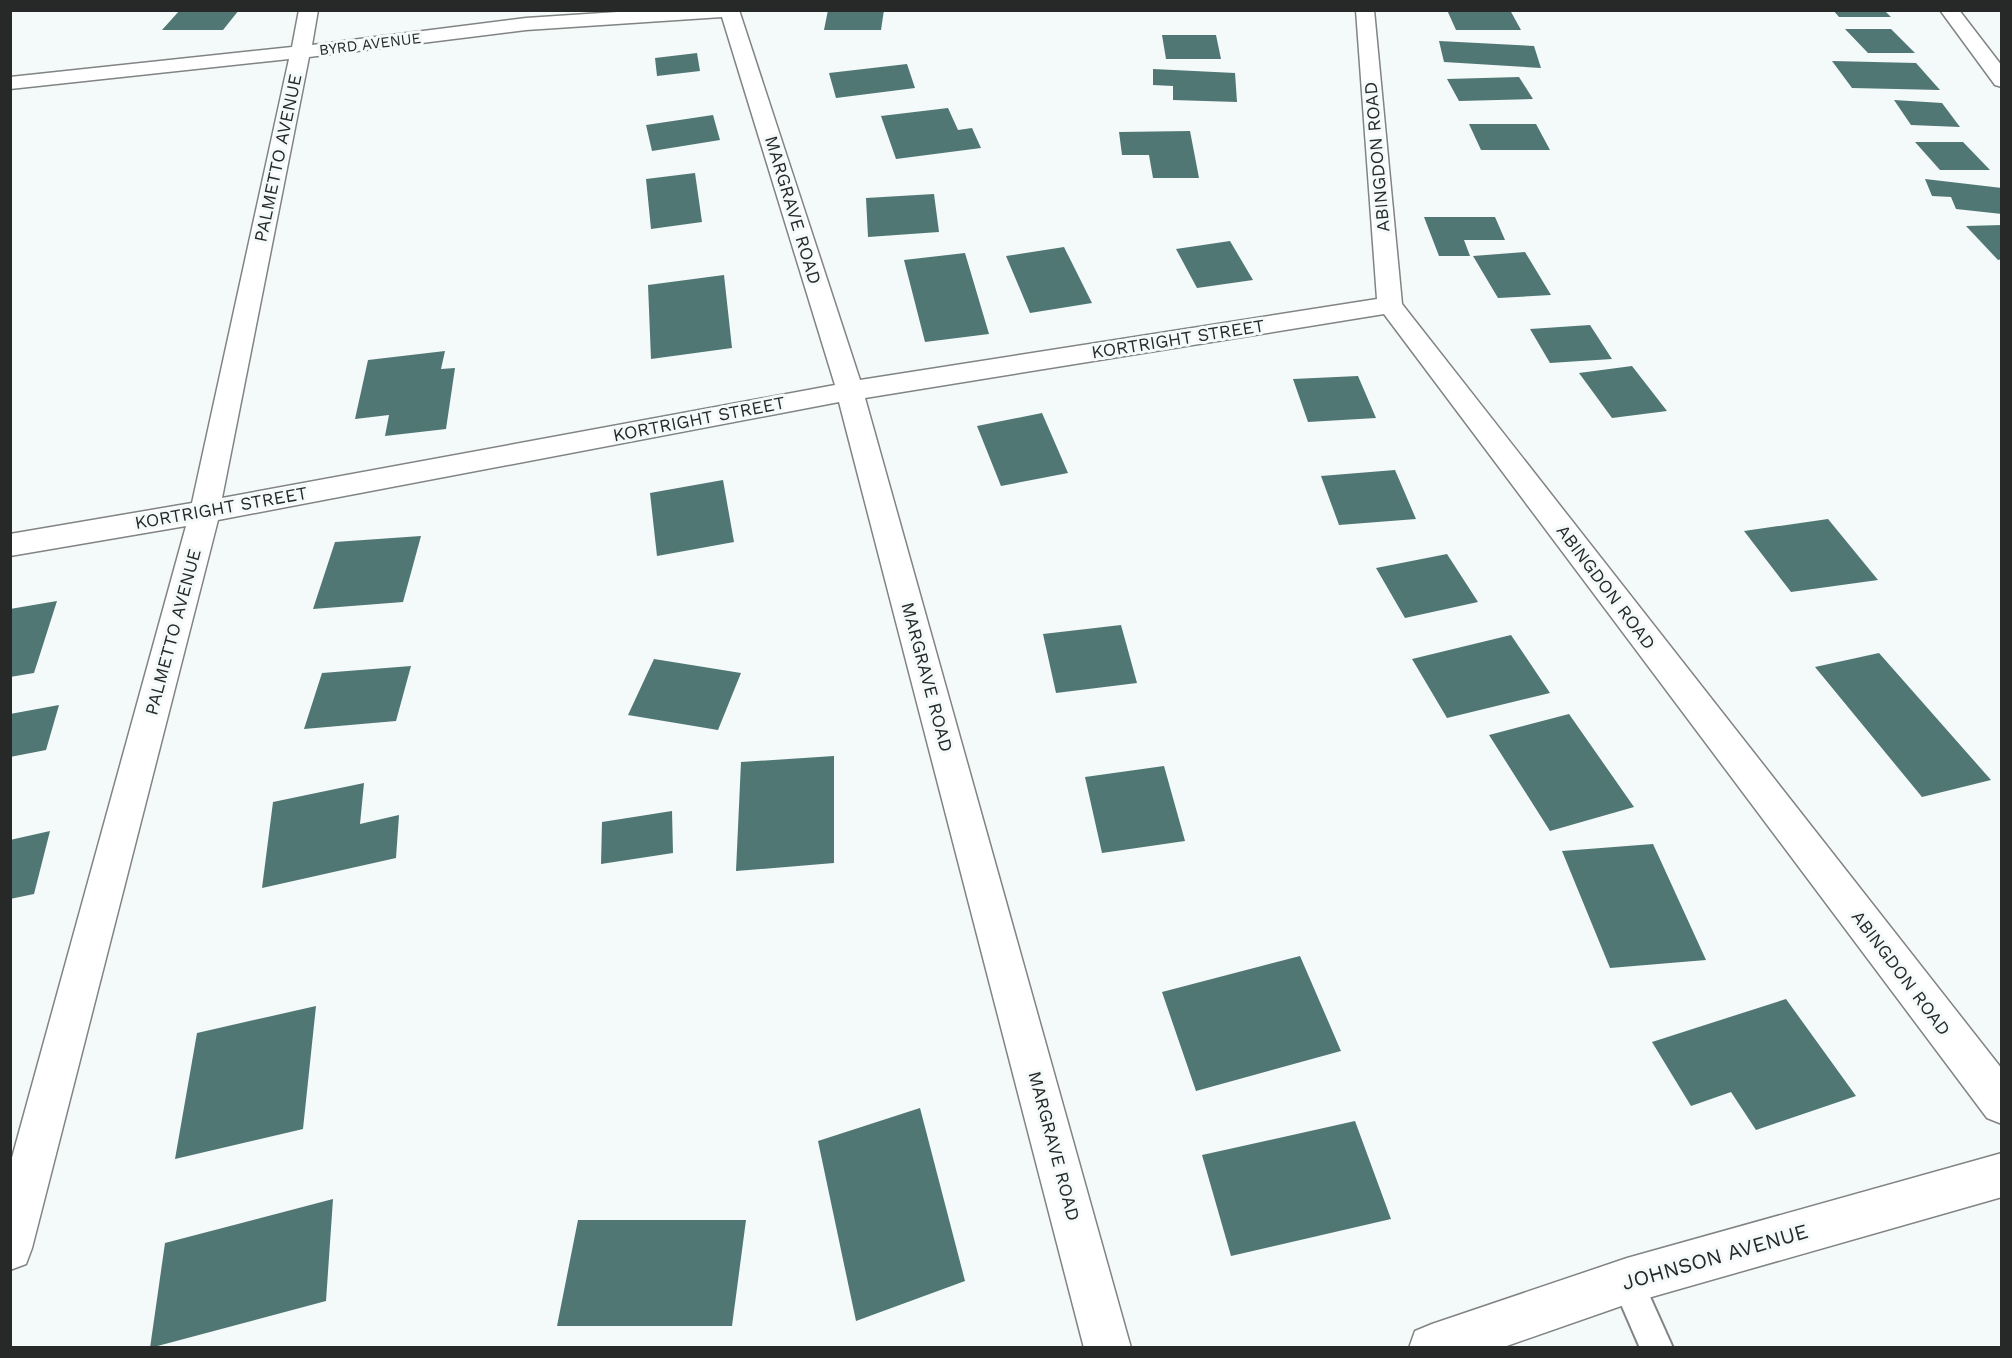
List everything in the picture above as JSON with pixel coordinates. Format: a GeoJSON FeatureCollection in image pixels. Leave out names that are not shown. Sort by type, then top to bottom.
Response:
{"type":"FeatureCollection","features":[{"type":"Feature","properties":{"kind":"street","name":"PALMETTO AVENUE"},"geometry":{"type":"LineString","coordinates":[[10,1248],[205,512],[309,10]]}},
{"type":"Feature","properties":{"kind":"street","name":"BYRD AVENUE"},"geometry":{"type":"LineString","coordinates":[[10,83],[300,52],[526,24],[730,10]]}},
{"type":"Feature","properties":{"kind":"street","name":"MARGRAVE ROAD"},"geometry":{"type":"LineString","coordinates":[[730,10],[850,391],[1108,1347]]}},
{"type":"Feature","properties":{"kind":"street","name":"ABINGDON ROAD"},"geometry":{"type":"LineString","coordinates":[[1365,10],[1389,305],[2001,1103]]}},
{"type":"Feature","properties":{"kind":"street"},"geometry":{"type":"LineString","coordinates":[[1949,10],[2001,81]]}},
{"type":"Feature","properties":{"kind":"street","name":"KORTRIGHT STREET"},"geometry":{"type":"LineString","coordinates":[[10,545],[205,512],[850,391],[1389,305]]}},
{"type":"Feature","properties":{"kind":"street","name":"JOHNSON AVENUE"},"geometry":{"type":"LineString","coordinates":[[1432,1347],[1627,1281],[2001,1175]]}},
{"type":"Feature","properties":{"kind":"lane"},"geometry":{"type":"LineString","coordinates":[[1627,1281],[1657,1347]]}},
{"type":"Feature","properties":{"kind":"building"},"geometry":{"type":"Polygon","coordinates":[[[180,10],[239,10],[223,30],[162,30],[180,10]]]}},
{"type":"Feature","properties":{"kind":"building"},"geometry":{"type":"Polygon","coordinates":[[[828,10],[884,10],[881,30],[824,30],[828,10]]]}},
{"type":"Feature","properties":{"kind":"building"},"geometry":{"type":"Polygon","coordinates":[[[1447,10],[1510,10],[1521,30],[1456,30],[1447,10]]]}},
{"type":"Feature","properties":{"kind":"building"},"geometry":{"type":"Polygon","coordinates":[[[1833,10],[1884,10],[1891,17],[1839,17],[1833,10]]]}},
{"type":"Feature","properties":{"kind":"building"},"geometry":{"type":"Polygon","coordinates":[[[1845,29],[1891,29],[1915,53],[1868,53],[1845,29]]]}},
{"type":"Feature","properties":{"kind":"building"},"geometry":{"type":"Polygon","coordinates":[[[1162,35],[1216,35],[1221,59],[1166,59],[1162,35]]]}},
{"type":"Feature","properties":{"kind":"building"},"geometry":{"type":"Polygon","coordinates":[[[1439,41],[1534,46],[1541,68],[1444,62],[1439,41]]]}},
{"type":"Feature","properties":{"kind":"building"},"geometry":{"type":"Polygon","coordinates":[[[697,53],[700,71],[657,76],[655,58],[697,53]]]}},
{"type":"Feature","properties":{"kind":"building"},"geometry":{"type":"Polygon","coordinates":[[[1832,61],[1916,63],[1940,90],[1852,88],[1832,61]]]}},
{"type":"Feature","properties":{"kind":"building"},"geometry":{"type":"Polygon","coordinates":[[[907,64],[915,88],[836,98],[829,73],[907,64]]]}},
{"type":"Feature","properties":{"kind":"building"},"geometry":{"type":"Polygon","coordinates":[[[1153,69],[1235,73],[1237,102],[1173,100],[1173,86],[1153,85],[1153,69]]]}},
{"type":"Feature","properties":{"kind":"building"},"geometry":{"type":"Polygon","coordinates":[[[1519,77],[1533,99],[1459,101],[1447,79],[1519,77]]]}},
{"type":"Feature","properties":{"kind":"building"},"geometry":{"type":"Polygon","coordinates":[[[1894,100],[1942,103],[1960,127],[1911,125],[1894,100]]]}},
{"type":"Feature","properties":{"kind":"building"},"geometry":{"type":"Polygon","coordinates":[[[948,108],[958,130],[972,128],[981,148],[896,159],[881,116],[948,108]]]}},
{"type":"Feature","properties":{"kind":"building"},"geometry":{"type":"Polygon","coordinates":[[[713,115],[720,140],[652,151],[646,125],[713,115]]]}},
{"type":"Feature","properties":{"kind":"building"},"geometry":{"type":"Polygon","coordinates":[[[1469,124],[1536,124],[1550,150],[1481,150],[1469,124]]]}},
{"type":"Feature","properties":{"kind":"building"},"geometry":{"type":"Polygon","coordinates":[[[1190,131],[1199,178],[1153,178],[1149,155],[1122,155],[1119,132],[1190,131]]]}},
{"type":"Feature","properties":{"kind":"building"},"geometry":{"type":"Polygon","coordinates":[[[1915,142],[1963,142],[1990,170],[1940,170],[1915,142]]]}},
{"type":"Feature","properties":{"kind":"building"},"geometry":{"type":"Polygon","coordinates":[[[695,173],[702,222],[651,229],[646,179],[695,173]]]}},
{"type":"Feature","properties":{"kind":"building"},"geometry":{"type":"Polygon","coordinates":[[[1925,179],[2002,188],[2002,214],[1956,209],[1951,197],[1932,196],[1925,179]]]}},
{"type":"Feature","properties":{"kind":"building"},"geometry":{"type":"Polygon","coordinates":[[[934,194],[939,232],[868,237],[866,198],[934,194]]]}},
{"type":"Feature","properties":{"kind":"building"},"geometry":{"type":"Polygon","coordinates":[[[1424,217],[1495,217],[1505,240],[1464,240],[1470,256],[1439,256],[1424,217]]]}},
{"type":"Feature","properties":{"kind":"building"},"geometry":{"type":"Polygon","coordinates":[[[2002,225],[2002,259],[1998,260],[1966,226],[2002,225]]]}},
{"type":"Feature","properties":{"kind":"building"},"geometry":{"type":"Polygon","coordinates":[[[1230,241],[1253,280],[1197,288],[1176,249],[1230,241]]]}},
{"type":"Feature","properties":{"kind":"building"},"geometry":{"type":"Polygon","coordinates":[[[1064,247],[1092,303],[1030,313],[1006,256],[1064,247]]]}},
{"type":"Feature","properties":{"kind":"building"},"geometry":{"type":"Polygon","coordinates":[[[1525,252],[1551,295],[1498,298],[1473,256],[1525,252]]]}},
{"type":"Feature","properties":{"kind":"building"},"geometry":{"type":"Polygon","coordinates":[[[965,253],[989,334],[925,342],[904,260],[965,253]]]}},
{"type":"Feature","properties":{"kind":"building"},"geometry":{"type":"Polygon","coordinates":[[[724,275],[732,348],[651,359],[648,285],[724,275]]]}},
{"type":"Feature","properties":{"kind":"building"},"geometry":{"type":"Polygon","coordinates":[[[1590,325],[1612,359],[1550,363],[1530,329],[1590,325]]]}},
{"type":"Feature","properties":{"kind":"building"},"geometry":{"type":"Polygon","coordinates":[[[445,351],[441,369],[455,368],[446,429],[385,436],[389,415],[355,419],[368,360],[445,351]]]}},
{"type":"Feature","properties":{"kind":"building"},"geometry":{"type":"Polygon","coordinates":[[[1632,366],[1667,411],[1612,418],[1579,373],[1632,366]]]}},
{"type":"Feature","properties":{"kind":"building"},"geometry":{"type":"Polygon","coordinates":[[[1358,376],[1376,418],[1308,422],[1293,379],[1358,376]]]}},
{"type":"Feature","properties":{"kind":"building"},"geometry":{"type":"Polygon","coordinates":[[[1042,413],[1068,473],[1001,486],[977,426],[1042,413]]]}},
{"type":"Feature","properties":{"kind":"building"},"geometry":{"type":"Polygon","coordinates":[[[1395,470],[1416,519],[1339,525],[1321,476],[1395,470]]]}},
{"type":"Feature","properties":{"kind":"building"},"geometry":{"type":"Polygon","coordinates":[[[723,480],[734,542],[657,556],[650,493],[723,480]]]}},
{"type":"Feature","properties":{"kind":"building"},"geometry":{"type":"Polygon","coordinates":[[[1828,519],[1878,580],[1791,592],[1744,531],[1828,519]]]}},
{"type":"Feature","properties":{"kind":"building"},"geometry":{"type":"Polygon","coordinates":[[[421,536],[403,602],[313,609],[335,542],[421,536]]]}},
{"type":"Feature","properties":{"kind":"building"},"geometry":{"type":"Polygon","coordinates":[[[1447,554],[1478,602],[1405,618],[1376,568],[1447,554]]]}},
{"type":"Feature","properties":{"kind":"building"},"geometry":{"type":"Polygon","coordinates":[[[57,601],[34,673],[10,677],[10,609],[57,601]]]}},
{"type":"Feature","properties":{"kind":"building"},"geometry":{"type":"Polygon","coordinates":[[[1121,625],[1137,683],[1056,693],[1043,634],[1121,625]]]}},
{"type":"Feature","properties":{"kind":"building"},"geometry":{"type":"Polygon","coordinates":[[[1511,635],[1550,693],[1447,718],[1412,659],[1511,635]]]}},
{"type":"Feature","properties":{"kind":"building"},"geometry":{"type":"Polygon","coordinates":[[[1879,653],[1991,780],[1922,797],[1815,667],[1879,653]]]}},
{"type":"Feature","properties":{"kind":"building"},"geometry":{"type":"Polygon","coordinates":[[[654,659],[741,673],[718,730],[628,715],[654,659]]]}},
{"type":"Feature","properties":{"kind":"building"},"geometry":{"type":"Polygon","coordinates":[[[411,666],[396,721],[304,729],[322,673],[411,666]]]}},
{"type":"Feature","properties":{"kind":"building"},"geometry":{"type":"Polygon","coordinates":[[[59,705],[46,750],[10,757],[10,714],[59,705]]]}},
{"type":"Feature","properties":{"kind":"building"},"geometry":{"type":"Polygon","coordinates":[[[1569,714],[1634,807],[1550,831],[1489,735],[1569,714]]]}},
{"type":"Feature","properties":{"kind":"building"},"geometry":{"type":"Polygon","coordinates":[[[834,756],[834,863],[736,871],[741,762],[834,756]]]}},
{"type":"Feature","properties":{"kind":"building"},"geometry":{"type":"Polygon","coordinates":[[[1164,766],[1185,841],[1102,853],[1085,777],[1164,766]]]}},
{"type":"Feature","properties":{"kind":"building"},"geometry":{"type":"Polygon","coordinates":[[[364,783],[360,824],[399,815],[396,858],[262,888],[273,802],[364,783]]]}},
{"type":"Feature","properties":{"kind":"building"},"geometry":{"type":"Polygon","coordinates":[[[672,811],[673,853],[601,864],[602,822],[672,811]]]}},
{"type":"Feature","properties":{"kind":"building"},"geometry":{"type":"Polygon","coordinates":[[[50,831],[34,894],[10,899],[10,840],[50,831]]]}},
{"type":"Feature","properties":{"kind":"building"},"geometry":{"type":"Polygon","coordinates":[[[1653,844],[1706,960],[1610,968],[1562,851],[1653,844]]]}},
{"type":"Feature","properties":{"kind":"building"},"geometry":{"type":"Polygon","coordinates":[[[1300,956],[1341,1051],[1196,1091],[1162,992],[1300,956]]]}},
{"type":"Feature","properties":{"kind":"building"},"geometry":{"type":"Polygon","coordinates":[[[1786,999],[1856,1096],[1756,1130],[1731,1092],[1691,1106],[1652,1042],[1786,999]]]}},
{"type":"Feature","properties":{"kind":"building"},"geometry":{"type":"Polygon","coordinates":[[[316,1006],[303,1129],[175,1159],[197,1033],[316,1006]]]}},
{"type":"Feature","properties":{"kind":"building"},"geometry":{"type":"Polygon","coordinates":[[[920,1108],[965,1281],[856,1321],[818,1141],[920,1108]]]}},
{"type":"Feature","properties":{"kind":"building"},"geometry":{"type":"Polygon","coordinates":[[[1355,1121],[1391,1219],[1231,1256],[1202,1155],[1355,1121]]]}},
{"type":"Feature","properties":{"kind":"building"},"geometry":{"type":"Polygon","coordinates":[[[333,1199],[326,1301],[150,1348],[165,1243],[333,1199]]]}},
{"type":"Feature","properties":{"kind":"building"},"geometry":{"type":"Polygon","coordinates":[[[578,1220],[746,1220],[732,1326],[557,1326],[578,1220]]]}}]}
